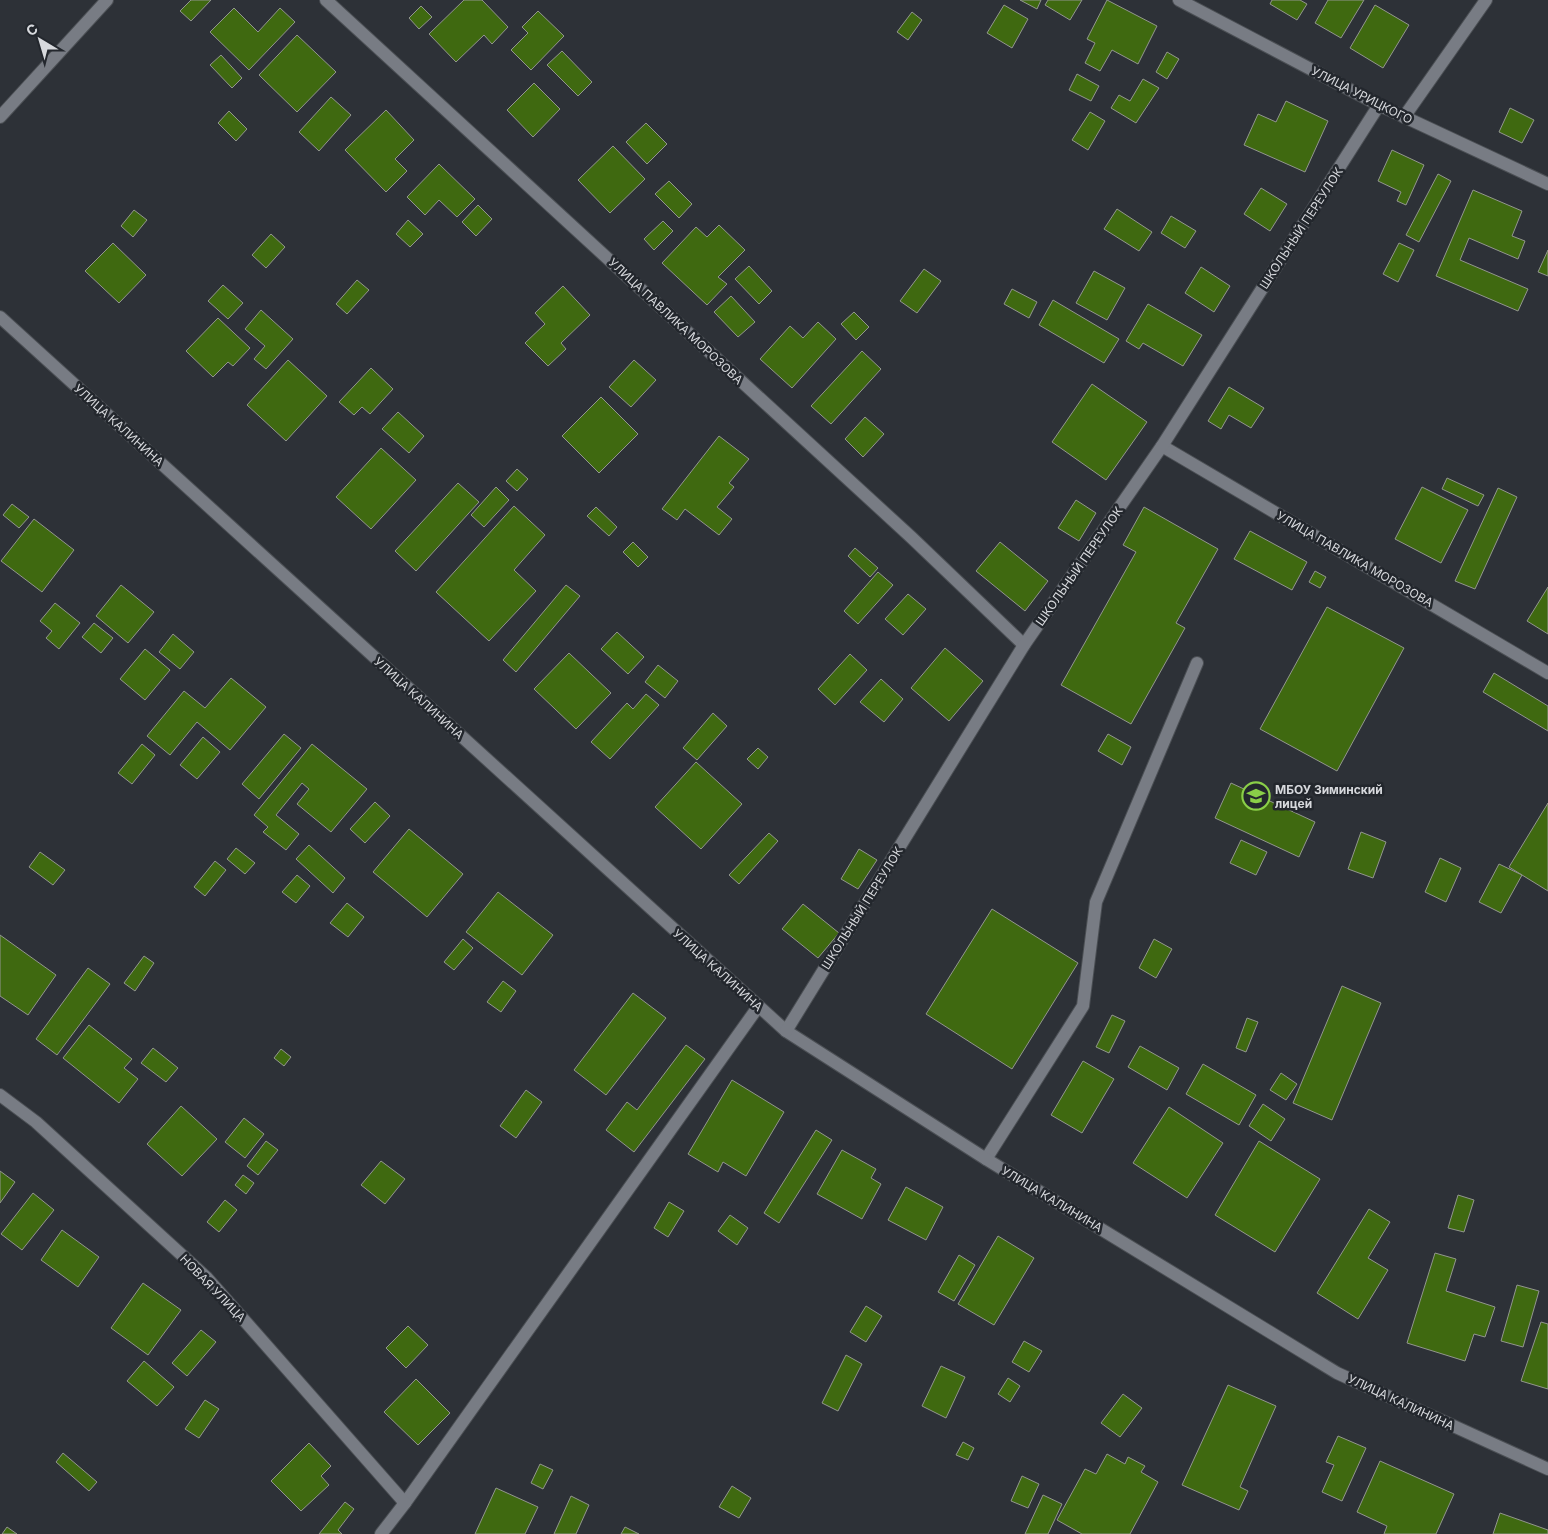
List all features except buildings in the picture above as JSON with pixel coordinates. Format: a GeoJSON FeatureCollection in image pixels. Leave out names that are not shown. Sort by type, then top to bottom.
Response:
{"type":"FeatureCollection","features":[{"type":"Feature","properties":{"kind":"street"},"geometry":{"type":"LineString","coordinates":[[0,117],[107,0]]}},
{"type":"Feature","properties":{"kind":"street","name":"УЛИЦА ПАВЛИКА МОРОЗОВА"},"geometry":{"type":"LineString","coordinates":[[326,0],[904,530],[1024,645]]}},
{"type":"Feature","properties":{"kind":"street","name":"УЛИЦА УРИЦКОГО"},"geometry":{"type":"LineString","coordinates":[[1179,0],[1379,106],[1548,184]]}},
{"type":"Feature","properties":{"kind":"street"},"geometry":{"type":"LineString","coordinates":[[1404,117],[1486,0]]}},
{"type":"Feature","properties":{"kind":"street","name":"ШКОЛЬНЫЙ ПЕРЕУЛОК"},"geometry":{"type":"LineString","coordinates":[[786,1031],[1024,645],[1162,446],[1379,106]]}},
{"type":"Feature","properties":{"kind":"street","name":"УЛИЦА КАЛИНИНА"},"geometry":{"type":"LineString","coordinates":[[0,317],[786,1031],[986,1159],[1336,1372],[1548,1469]]}},
{"type":"Feature","properties":{"kind":"street","name":"УЛИЦА ПАВЛИКА МОРОЗОВА"},"geometry":{"type":"LineString","coordinates":[[1162,446],[1548,673]]}},
{"type":"Feature","properties":{"kind":"street"},"geometry":{"type":"LineString","coordinates":[[986,1159],[1083,1006],[1096,902],[1197,663]]}},
{"type":"Feature","properties":{"kind":"street"},"geometry":{"type":"LineString","coordinates":[[381,1534],[405,1503],[758,1006]]}},
{"type":"Feature","properties":{"kind":"street","name":"НОВАЯ УЛИЦА"},"geometry":{"type":"LineString","coordinates":[[0,1095],[36,1122],[207,1278],[405,1503]]}},
{"type":"Feature","properties":{"kind":"place","name":"МБОУ Зиминский лицей"},"geometry":{"type":"Point","coordinates":[1256,796]}}]}
